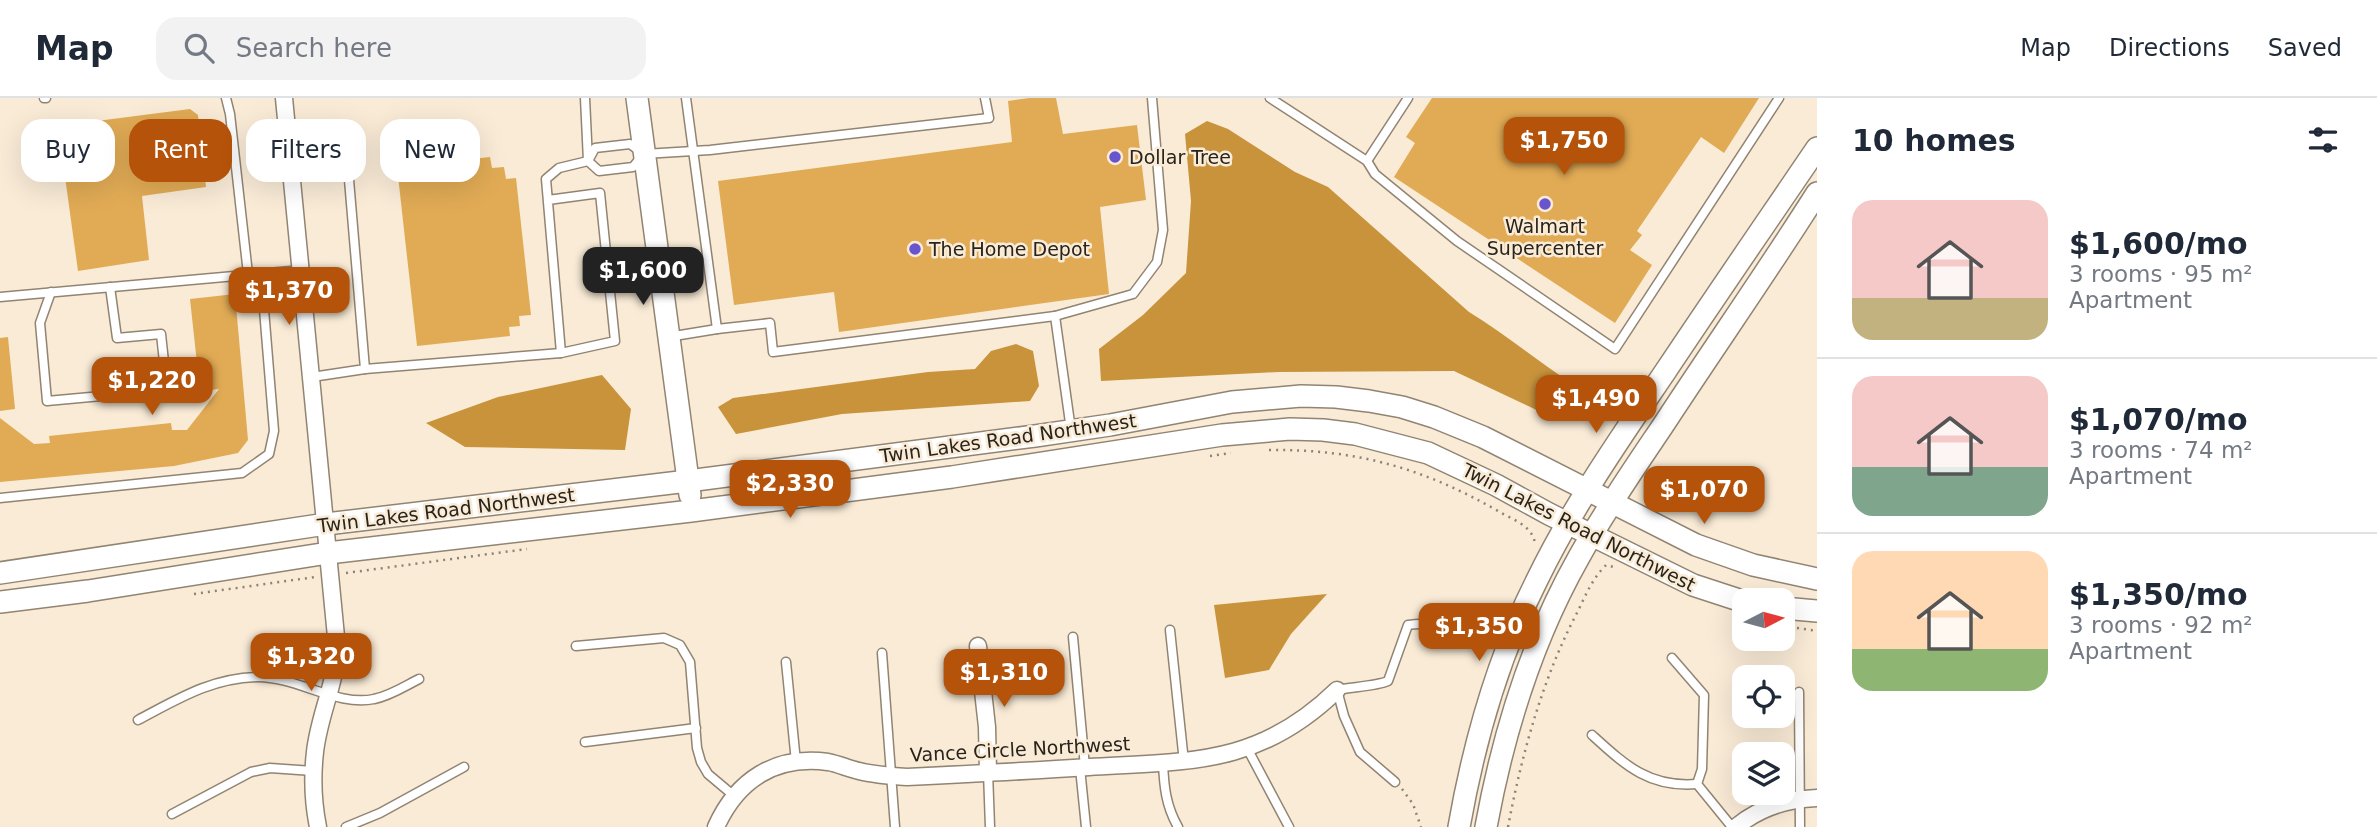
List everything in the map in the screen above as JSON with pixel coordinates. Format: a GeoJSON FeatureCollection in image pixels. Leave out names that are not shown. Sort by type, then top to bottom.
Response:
{"type":"FeatureCollection","features":[{"type":"Feature","properties":{"kind":"street"},"geometry":{"type":"LineString","coordinates":[[284,98],[287,119]]}},
{"type":"Feature","properties":{"kind":"street"},"geometry":{"type":"LineString","coordinates":[[637,98],[691,511]]}},
{"type":"Feature","properties":{"kind":"street"},"geometry":{"type":"LineString","coordinates":[[1459,827],[1488,702],[1536,582],[1612,449],[1817,148]]}},
{"type":"Feature","properties":{"kind":"street"},"geometry":{"type":"LineString","coordinates":[[294,182],[337,646],[330,694],[315,751],[312,792],[318,827]]}},
{"type":"Feature","properties":{"kind":"street"},"geometry":{"type":"LineString","coordinates":[[1486,827],[1501,758],[1525,679],[1561,593],[1612,502],[1817,193]]}},
{"type":"Feature","properties":{"kind":"street","name":"Twin Lakes Road Northwest"},"geometry":{"type":"LineString","coordinates":[[0,573],[326,524],[688,481],[1110,425],[1232,402],[1290,397],[1336,397],[1402,407],[1434,417],[1483,437],[1696,545],[1783,573],[1817,579]]}},
{"type":"Feature","properties":{"kind":"street","name":"Twin Lakes Road Northwest"},"geometry":{"type":"LineString","coordinates":[[0,602],[88,592],[328,553],[691,511],[964,475],[1222,435],[1290,429],[1355,434],[1428,453],[1693,585],[1732,598]]}},
{"type":"Feature","properties":{"kind":"street"},"geometry":{"type":"LineString","coordinates":[[1796,609],[1817,611]]}},
{"type":"Feature","properties":{"kind":"street"},"geometry":{"type":"LineString","coordinates":[[978,646],[987,727],[988,772]]}},
{"type":"Feature","properties":{"kind":"street","name":"Vance Circle Northwest"},"geometry":{"type":"LineString","coordinates":[[716,827],[733,796],[756,776],[778,766],[796,762],[828,762],[865,773],[892,776],[1199,761],[1247,748],[1300,723],[1337,690]]}},
{"type":"Feature","properties":{"kind":"street"},"geometry":{"type":"LineString","coordinates":[[1734,827],[1756,813],[1774,806],[1817,798]]}},
{"type":"Feature","properties":{"kind":"lane"},"geometry":{"type":"LineString","coordinates":[[226,98],[248,274]]}},
{"type":"Feature","properties":{"kind":"lane"},"geometry":{"type":"LineString","coordinates":[[585,98],[588,161],[599,171],[633,167],[644,154]]}},
{"type":"Feature","properties":{"kind":"lane"},"geometry":{"type":"LineString","coordinates":[[686,98],[717,329]]}},
{"type":"Feature","properties":{"kind":"lane"},"geometry":{"type":"LineString","coordinates":[[588,161],[595,148],[630,144],[644,154],[722,149],[989,118],[985,98]]}},
{"type":"Feature","properties":{"kind":"lane"},"geometry":{"type":"LineString","coordinates":[[667,338],[770,323],[774,352],[1055,316],[1133,294],[1157,261],[1163,230],[1152,98]]}},
{"type":"Feature","properties":{"kind":"lane"},"geometry":{"type":"LineString","coordinates":[[1270,98],[1367,161],[1375,174],[1457,241],[1615,349],[1779,98]]}},
{"type":"Feature","properties":{"kind":"lane"},"geometry":{"type":"LineString","coordinates":[[1367,161],[1408,98]]}},
{"type":"Feature","properties":{"kind":"lane"},"geometry":{"type":"LineString","coordinates":[[561,353],[546,179],[559,167],[588,161]]}},
{"type":"Feature","properties":{"kind":"lane"},"geometry":{"type":"LineString","coordinates":[[349,182],[365,369]]}},
{"type":"Feature","properties":{"kind":"lane"},"geometry":{"type":"LineString","coordinates":[[312,377],[365,369],[561,353],[615,341],[600,193],[548,200]]}},
{"type":"Feature","properties":{"kind":"lane"},"geometry":{"type":"LineString","coordinates":[[0,296],[302,270]]}},
{"type":"Feature","properties":{"kind":"lane"},"geometry":{"type":"LineString","coordinates":[[0,498],[242,473],[269,454],[274,431],[261,273]]}},
{"type":"Feature","properties":{"kind":"lane"},"geometry":{"type":"LineString","coordinates":[[51,292],[40,323],[47,401],[167,390],[161,334],[117,338],[110,287]]}},
{"type":"Feature","properties":{"kind":"lane"},"geometry":{"type":"LineString","coordinates":[[1055,316],[1071,430]]}},
{"type":"Feature","properties":{"kind":"lane"},"geometry":{"type":"LineString","coordinates":[[1395,782],[1360,752],[1344,716],[1337,690],[1388,681],[1408,625],[1448,621],[1459,619],[1464,613],[1482,612]]}},
{"type":"Feature","properties":{"kind":"lane"},"geometry":{"type":"LineString","coordinates":[[1170,630],[1184,762]]}},
{"type":"Feature","properties":{"kind":"lane"},"geometry":{"type":"LineString","coordinates":[[1073,637],[1086,827]]}},
{"type":"Feature","properties":{"kind":"lane"},"geometry":{"type":"LineString","coordinates":[[576,646],[664,638],[675,641],[685,650],[690,662],[698,755],[704,769],[733,796]]}},
{"type":"Feature","properties":{"kind":"lane"},"geometry":{"type":"LineString","coordinates":[[882,653],[895,827]]}},
{"type":"Feature","properties":{"kind":"lane"},"geometry":{"type":"LineString","coordinates":[[1672,658],[1704,695],[1702,769],[1697,784]]}},
{"type":"Feature","properties":{"kind":"lane"},"geometry":{"type":"LineString","coordinates":[[786,662],[796,762]]}},
{"type":"Feature","properties":{"kind":"lane"},"geometry":{"type":"LineString","coordinates":[[138,720],[201,687],[234,680],[259,677],[277,679],[360,701],[375,699],[419,679]]}},
{"type":"Feature","properties":{"kind":"lane"},"geometry":{"type":"LineString","coordinates":[[1800,692],[1800,827]]}},
{"type":"Feature","properties":{"kind":"lane"},"geometry":{"type":"LineString","coordinates":[[585,743],[696,728]]}},
{"type":"Feature","properties":{"kind":"lane"},"geometry":{"type":"LineString","coordinates":[[1592,734],[1627,767],[1672,785],[1697,784]]}},
{"type":"Feature","properties":{"kind":"lane"},"geometry":{"type":"LineString","coordinates":[[1247,748],[1289,827]]}},
{"type":"Feature","properties":{"kind":"lane"},"geometry":{"type":"LineString","coordinates":[[1163,763],[1167,807],[1178,827]]}},
{"type":"Feature","properties":{"kind":"lane"},"geometry":{"type":"LineString","coordinates":[[346,827],[380,813],[464,767]]}},
{"type":"Feature","properties":{"kind":"lane"},"geometry":{"type":"LineString","coordinates":[[172,814],[251,772],[270,768],[313,771]]}},
{"type":"Feature","properties":{"kind":"lane"},"geometry":{"type":"LineString","coordinates":[[988,772],[990,827]]}},
{"type":"Feature","properties":{"kind":"lane"},"geometry":{"type":"LineString","coordinates":[[1697,784],[1734,827]]}},
{"type":"Feature","properties":{"kind":"path"},"geometry":{"type":"LineString","coordinates":[[1268,450],[1311,450],[1389,464],[1478,499],[1528,529],[1535,537]]}},
{"type":"Feature","properties":{"kind":"path"},"geometry":{"type":"LineString","coordinates":[[1205,457],[1232,453]]}},
{"type":"Feature","properties":{"kind":"path"},"geometry":{"type":"LineString","coordinates":[[341,573],[538,548]]}},
{"type":"Feature","properties":{"kind":"path"},"geometry":{"type":"LineString","coordinates":[[1508,827],[1518,776],[1554,664],[1596,576],[1606,565]]}},
{"type":"Feature","properties":{"kind":"path"},"geometry":{"type":"LineString","coordinates":[[1796,628],[1817,631]]}},
{"type":"Feature","properties":{"kind":"path"},"geometry":{"type":"LineString","coordinates":[[1395,782],[1413,804],[1421,827]]}},
{"type":"Feature","properties":{"kind":"shaded area"},"geometry":{"type":"Polygon","coordinates":[[[1207,121],[1228,129],[1295,172],[1328,187],[1469,312],[1573,384],[1575,406],[1563,413],[1547,415],[1454,371],[1278,372],[1101,381],[1099,349],[1143,315],[1186,273],[1191,201],[1185,134],[1207,121]]]}},
{"type":"Feature","properties":{"kind":"shaded area"},"geometry":{"type":"Polygon","coordinates":[[[1016,344],[1033,351],[1039,386],[1030,401],[842,414],[736,434],[718,407],[733,398],[928,372],[975,369],[991,351],[1016,344]]]}},
{"type":"Feature","properties":{"kind":"shaded area"},"geometry":{"type":"Polygon","coordinates":[[[602,375],[631,409],[625,450],[465,447],[426,423],[498,397],[602,375]]]}},
{"type":"Feature","properties":{"kind":"shaded area"},"geometry":{"type":"Polygon","coordinates":[[[1327,594],[1291,634],[1269,670],[1225,678],[1214,605],[1327,594]]]}},
{"type":"Feature","properties":{"kind":"building","name":"The Home Depot"},"geometry":{"type":"Polygon","coordinates":[[[1056,98],[1063,134],[1137,125],[1146,200],[1100,207],[1109,294],[839,332],[834,292],[734,305],[718,181],[1012,142],[1008,101],[1056,98]]]}},
{"type":"Feature","properties":{"kind":"building","name":"Walmart Supercenter"},"geometry":{"type":"Polygon","coordinates":[[[1432,98],[1759,98],[1724,153],[1701,137],[1637,231],[1642,235],[1630,250],[1652,265],[1615,323],[1394,177],[1415,143],[1406,137],[1432,98]]]}},
{"type":"Feature","properties":{"kind":"building"},"geometry":{"type":"Polygon","coordinates":[[[190,109],[198,115],[198,119],[129,119],[129,182],[205,182],[206,187],[142,196],[149,260],[78,271],[66,182],[115,182],[115,119],[112,119],[190,109]]]}},
{"type":"Feature","properties":{"kind":"building"},"geometry":{"type":"Polygon","coordinates":[[[490,157],[492,168],[504,167],[506,179],[516,178],[531,315],[519,316],[520,326],[509,327],[510,336],[417,346],[399,182],[480,182],[480,158],[490,157]]]}},
{"type":"Feature","properties":{"kind":"building"},"geometry":{"type":"Polygon","coordinates":[[[235,294],[248,440],[238,453],[174,466],[0,482],[0,418],[34,444],[50,443],[49,436],[171,423],[172,430],[187,430],[219,389],[200,391],[190,299],[235,294]]]}},
{"type":"Feature","properties":{"kind":"building"},"geometry":{"type":"Polygon","coordinates":[[[8,337],[15,409],[0,411],[0,338],[8,337]]]}},
{"type":"Feature","properties":{"kind":"place","name":"Dollar Tree"},"geometry":{"type":"Point","coordinates":[1115,157]}},
{"type":"Feature","properties":{"kind":"place","name":"Walmart Supercenter"},"geometry":{"type":"Point","coordinates":[1545,204]}},
{"type":"Feature","properties":{"kind":"place","name":"The Home Depot"},"geometry":{"type":"Point","coordinates":[915,249]}}]}
